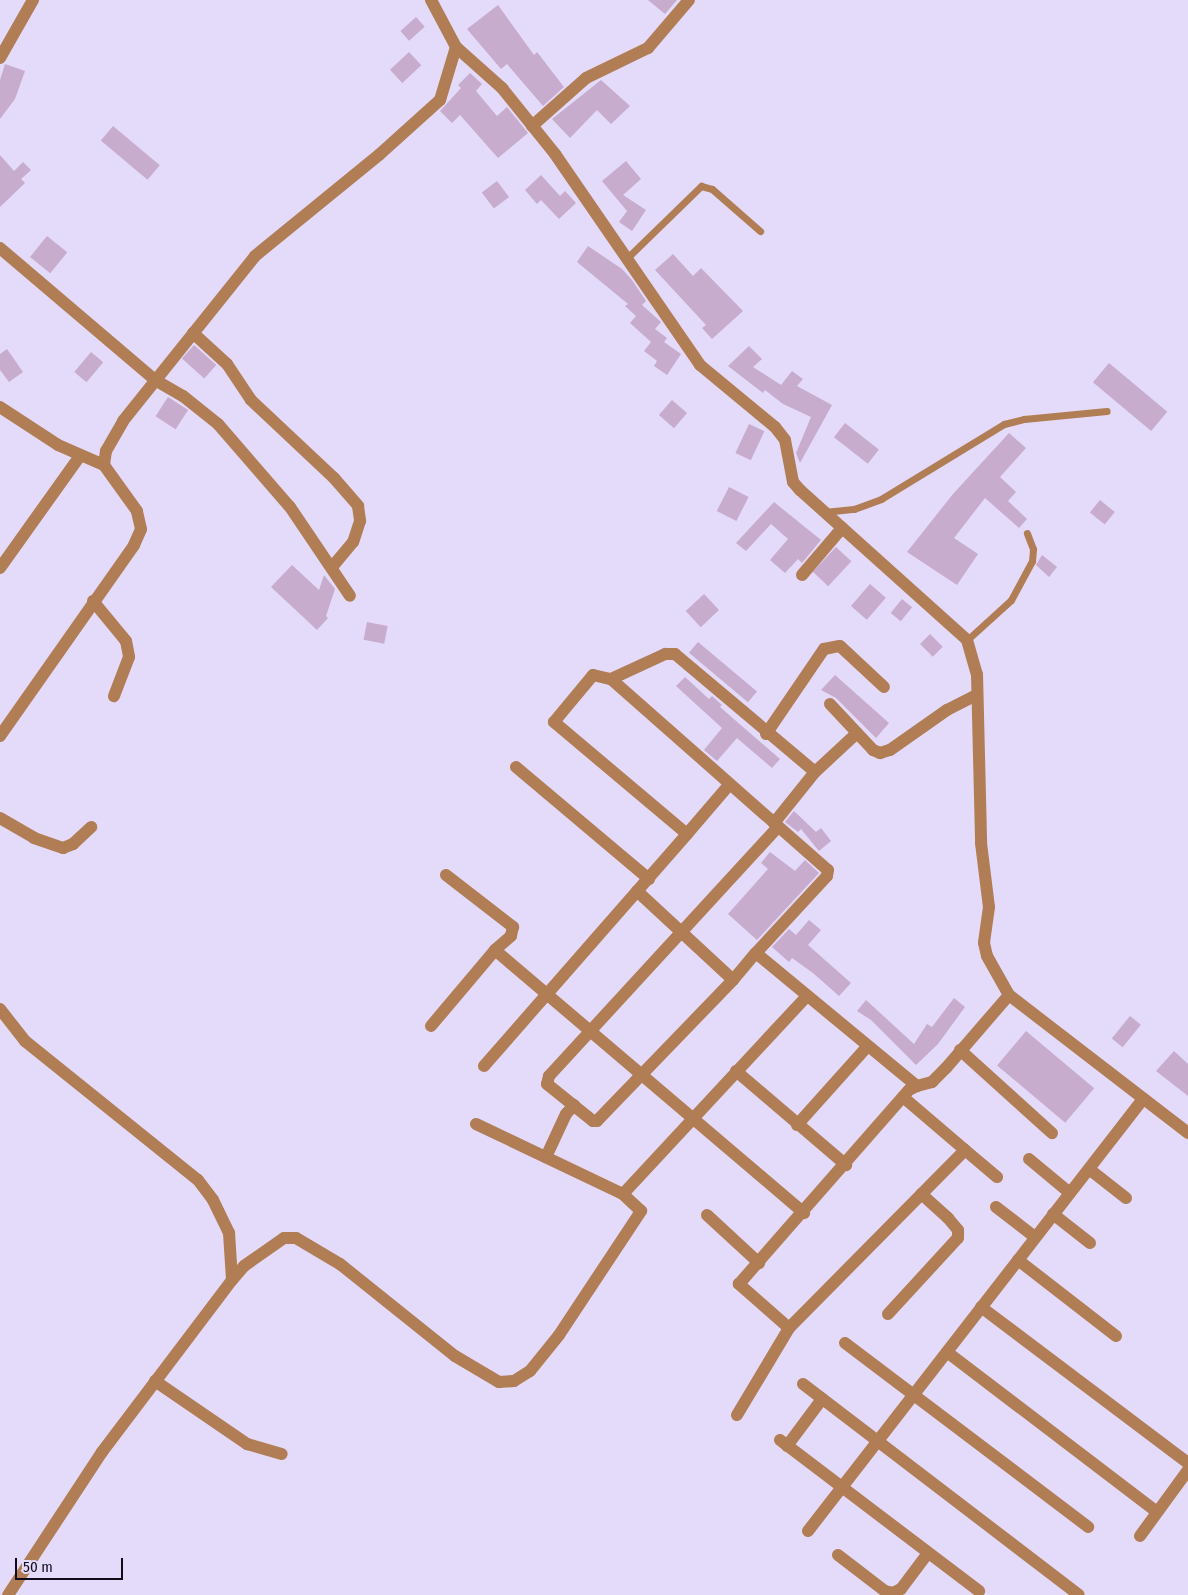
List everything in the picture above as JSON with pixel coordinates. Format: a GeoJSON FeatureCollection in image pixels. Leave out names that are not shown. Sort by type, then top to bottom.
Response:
{"type":"FeatureCollection","features":[{"type":"Feature","properties":{"kind":"street"},"geometry":{"type":"LineString","coordinates":[[0,58],[34,0]]}},
{"type":"Feature","properties":{"kind":"street"},"geometry":{"type":"LineString","coordinates":[[431,0],[456,47],[502,88],[532,126],[700,365],[775,427],[789,452],[793,482],[967,640],[977,674],[981,843],[989,907],[984,943],[987,956],[1009,995],[1188,1133]]}},
{"type":"Feature","properties":{"kind":"street"},"geometry":{"type":"LineString","coordinates":[[532,126],[586,78],[637,56],[648,48],[689,0]]}},
{"type":"Feature","properties":{"kind":"street"},"geometry":{"type":"LineString","coordinates":[[104,465],[106,451],[123,421],[255,256],[380,154],[440,100],[456,47]]}},
{"type":"Feature","properties":{"kind":"street"},"geometry":{"type":"LineString","coordinates":[[0,248],[155,380],[183,396],[218,424],[290,507],[350,596]]}},
{"type":"Feature","properties":{"kind":"street"},"geometry":{"type":"LineString","coordinates":[[194,333],[227,364],[251,400],[334,478],[358,506],[360,521],[353,542],[332,567]]}},
{"type":"Feature","properties":{"kind":"street"},"geometry":{"type":"LineString","coordinates":[[0,407],[80,456],[104,465],[137,511],[141,529],[134,545],[0,736]]}},
{"type":"Feature","properties":{"kind":"street"},"geometry":{"type":"LineString","coordinates":[[0,568],[80,456]]}},
{"type":"Feature","properties":{"kind":"street"},"geometry":{"type":"LineString","coordinates":[[802,575],[842,528]]}},
{"type":"Feature","properties":{"kind":"street"},"geometry":{"type":"LineString","coordinates":[[93,601],[126,641],[129,657],[114,696]]}},
{"type":"Feature","properties":{"kind":"street"},"geometry":{"type":"LineString","coordinates":[[766,734],[824,648],[840,646],[845,649],[884,687]]}},
{"type":"Feature","properties":{"kind":"street"},"geometry":{"type":"LineString","coordinates":[[611,679],[670,653],[814,772]]}},
{"type":"Feature","properties":{"kind":"street"},"geometry":{"type":"LineString","coordinates":[[687,834],[554,722],[593,675],[611,679],[775,825],[828,873],[733,980],[597,1121],[574,1105],[547,1080],[684,932],[775,825],[814,772],[856,734]]}},
{"type":"Feature","properties":{"kind":"street"},"geometry":{"type":"LineString","coordinates":[[830,704],[873,750],[890,750],[947,710],[976,695]]}},
{"type":"Feature","properties":{"kind":"street"},"geometry":{"type":"LineString","coordinates":[[516,767],[649,880]]}},
{"type":"Feature","properties":{"kind":"street"},"geometry":{"type":"LineString","coordinates":[[484,1066],[649,880],[729,785]]}},
{"type":"Feature","properties":{"kind":"street"},"geometry":{"type":"LineString","coordinates":[[0,818],[34,838],[63,848],[73,844],[91,827]]}},
{"type":"Feature","properties":{"kind":"street"},"geometry":{"type":"LineString","coordinates":[[431,1026],[495,950],[511,936],[512,927],[446,875]]}},
{"type":"Feature","properties":{"kind":"street"},"geometry":{"type":"LineString","coordinates":[[638,891],[684,932],[733,980]]}},
{"type":"Feature","properties":{"kind":"street"},"geometry":{"type":"LineString","coordinates":[[495,950],[693,1116],[804,1213]]}},
{"type":"Feature","properties":{"kind":"street"},"geometry":{"type":"LineString","coordinates":[[756,953],[917,1086]]}},
{"type":"Feature","properties":{"kind":"street"},"geometry":{"type":"LineString","coordinates":[[789,1328],[739,1284],[804,1213],[903,1097],[917,1086],[932,1082],[1009,995]]}},
{"type":"Feature","properties":{"kind":"street"},"geometry":{"type":"LineString","coordinates":[[623,1194],[693,1116],[807,996]]}},
{"type":"Feature","properties":{"kind":"street"},"geometry":{"type":"LineString","coordinates":[[0,1009],[24,1041],[198,1180],[213,1200],[229,1233],[232,1280]]}},
{"type":"Feature","properties":{"kind":"street"},"geometry":{"type":"LineString","coordinates":[[797,1124],[868,1046]]}},
{"type":"Feature","properties":{"kind":"street"},"geometry":{"type":"LineString","coordinates":[[960,1050],[1052,1133]]}},
{"type":"Feature","properties":{"kind":"street"},"geometry":{"type":"LineString","coordinates":[[736,1071],[846,1165]]}},
{"type":"Feature","properties":{"kind":"street"},"geometry":{"type":"LineString","coordinates":[[903,1097],[997,1177]]}},
{"type":"Feature","properties":{"kind":"street"},"geometry":{"type":"LineString","coordinates":[[808,1531],[1143,1099]]}},
{"type":"Feature","properties":{"kind":"street"},"geometry":{"type":"LineString","coordinates":[[546,1157],[566,1114],[574,1105]]}},
{"type":"Feature","properties":{"kind":"street"},"geometry":{"type":"LineString","coordinates":[[8,1595],[102,1452],[232,1280],[244,1266],[284,1238],[296,1238],[340,1264],[455,1356],[499,1382],[514,1381],[530,1371],[559,1335],[641,1211],[623,1194],[476,1124]]}},
{"type":"Feature","properties":{"kind":"street"},"geometry":{"type":"LineString","coordinates":[[736,1415],[789,1328],[965,1150]]}},
{"type":"Feature","properties":{"kind":"street"},"geometry":{"type":"LineString","coordinates":[[1029,1159],[1070,1193]]}},
{"type":"Feature","properties":{"kind":"street"},"geometry":{"type":"LineString","coordinates":[[1088,1169],[1126,1198]]}},
{"type":"Feature","properties":{"kind":"street"},"geometry":{"type":"LineString","coordinates":[[888,1314],[958,1238],[958,1230],[948,1218],[921,1194]]}},
{"type":"Feature","properties":{"kind":"street"},"geometry":{"type":"LineString","coordinates":[[996,1207],[1035,1237]]}},
{"type":"Feature","properties":{"kind":"street"},"geometry":{"type":"LineString","coordinates":[[1053,1214],[1090,1243]]}},
{"type":"Feature","properties":{"kind":"street"},"geometry":{"type":"LineString","coordinates":[[707,1215],[759,1263]]}},
{"type":"Feature","properties":{"kind":"street"},"geometry":{"type":"LineString","coordinates":[[1018,1260],[1116,1336]]}},
{"type":"Feature","properties":{"kind":"street"},"geometry":{"type":"LineString","coordinates":[[981,1307],[1188,1463]]}},
{"type":"Feature","properties":{"kind":"street"},"geometry":{"type":"LineString","coordinates":[[845,1343],[1088,1527]]}},
{"type":"Feature","properties":{"kind":"street"},"geometry":{"type":"LineString","coordinates":[[947,1352],[1157,1512]]}},
{"type":"Feature","properties":{"kind":"street"},"geometry":{"type":"LineString","coordinates":[[155,1381],[247,1444],[282,1454]]}},
{"type":"Feature","properties":{"kind":"street"},"geometry":{"type":"LineString","coordinates":[[803,1384],[1071,1593]]}},
{"type":"Feature","properties":{"kind":"street"},"geometry":{"type":"LineString","coordinates":[[822,1399],[783,1443],[979,1591]]}},
{"type":"Feature","properties":{"kind":"street"},"geometry":{"type":"LineString","coordinates":[[1140,1536],[1188,1470]]}},
{"type":"Feature","properties":{"kind":"street"},"geometry":{"type":"LineString","coordinates":[[838,1555],[885,1591],[893,1593],[901,1589],[928,1553]]}},
{"type":"Feature","properties":{"kind":"lane"},"geometry":{"type":"LineString","coordinates":[[626,260],[701,186],[712,189],[760,231]]}},
{"type":"Feature","properties":{"kind":"lane"},"geometry":{"type":"LineString","coordinates":[[824,512],[854,509],[881,499],[1004,424],[1107,411]]}},
{"type":"Feature","properties":{"kind":"lane"},"geometry":{"type":"LineString","coordinates":[[967,640],[1011,600],[1032,561],[1033,549],[1027,533]]}},
{"type":"Feature","properties":{"kind":"building"},"geometry":{"type":"Polygon","coordinates":[[[648,0],[677,0],[665,14],[648,0]]]}},
{"type":"Feature","properties":{"kind":"building"},"geometry":{"type":"Polygon","coordinates":[[[498,5],[534,55],[537,52],[564,87],[543,106],[507,64],[501,69],[467,29],[498,5]]]}},
{"type":"Feature","properties":{"kind":"building"},"geometry":{"type":"Polygon","coordinates":[[[416,17],[425,27],[409,41],[400,31],[416,17]]]}},
{"type":"Feature","properties":{"kind":"building"},"geometry":{"type":"Polygon","coordinates":[[[409,52],[421,65],[402,83],[390,70],[409,52]]]}},
{"type":"Feature","properties":{"kind":"building"},"geometry":{"type":"Polygon","coordinates":[[[5,64],[25,71],[15,99],[0,119],[0,80],[5,64]]]}},
{"type":"Feature","properties":{"kind":"building"},"geometry":{"type":"Polygon","coordinates":[[[470,73],[482,84],[476,91],[497,116],[507,107],[528,133],[498,158],[460,115],[452,123],[440,111],[461,88],[458,85],[470,73]]]}},
{"type":"Feature","properties":{"kind":"building"},"geometry":{"type":"Polygon","coordinates":[[[601,80],[630,106],[611,124],[597,110],[570,138],[552,119],[601,80]]]}},
{"type":"Feature","properties":{"kind":"building"},"geometry":{"type":"Polygon","coordinates":[[[113,126],[160,165],[148,180],[101,141],[113,126]]]}},
{"type":"Feature","properties":{"kind":"building"},"geometry":{"type":"Polygon","coordinates":[[[0,155],[14,171],[23,162],[31,170],[21,179],[25,183],[0,207],[0,155]]]}},
{"type":"Feature","properties":{"kind":"building"},"geometry":{"type":"Polygon","coordinates":[[[626,161],[641,179],[623,195],[646,210],[632,231],[619,222],[627,211],[602,181],[626,161]]]}},
{"type":"Feature","properties":{"kind":"building"},"geometry":{"type":"Polygon","coordinates":[[[541,175],[560,196],[565,191],[576,203],[559,219],[541,200],[537,204],[525,190],[541,175]]]}},
{"type":"Feature","properties":{"kind":"building"},"geometry":{"type":"Polygon","coordinates":[[[497,181],[509,197],[494,208],[482,192],[497,181]]]}},
{"type":"Feature","properties":{"kind":"building"},"geometry":{"type":"Polygon","coordinates":[[[47,236],[67,252],[50,273],[30,257],[47,236]]]}},
{"type":"Feature","properties":{"kind":"building"},"geometry":{"type":"Polygon","coordinates":[[[588,246],[622,269],[632,280],[646,301],[642,305],[661,322],[655,329],[667,338],[664,342],[681,354],[667,375],[654,366],[657,361],[644,351],[651,342],[630,323],[636,316],[625,306],[628,304],[577,262],[588,246]]]}},
{"type":"Feature","properties":{"kind":"building"},"geometry":{"type":"Polygon","coordinates":[[[673,254],[693,276],[701,268],[743,311],[712,339],[702,328],[706,325],[655,270],[673,254]]]}},
{"type":"Feature","properties":{"kind":"building"},"geometry":{"type":"Polygon","coordinates":[[[194,345],[216,365],[204,378],[182,358],[194,345]]]}},
{"type":"Feature","properties":{"kind":"building"},"geometry":{"type":"Polygon","coordinates":[[[749,346],[762,359],[753,367],[781,385],[792,371],[803,379],[797,386],[832,405],[800,463],[796,453],[811,417],[783,404],[765,390],[763,393],[728,366],[749,346]]]}},
{"type":"Feature","properties":{"kind":"building"},"geometry":{"type":"Polygon","coordinates":[[[7,349],[23,372],[9,382],[0,370],[0,354],[7,349]]]}},
{"type":"Feature","properties":{"kind":"building"},"geometry":{"type":"Polygon","coordinates":[[[91,352],[103,362],[87,382],[74,372],[91,352]]]}},
{"type":"Feature","properties":{"kind":"building"},"geometry":{"type":"Polygon","coordinates":[[[1109,363],[1167,412],[1151,431],[1093,382],[1109,363]]]}},
{"type":"Feature","properties":{"kind":"building"},"geometry":{"type":"Polygon","coordinates":[[[168,397],[188,410],[176,429],[155,416],[168,397]]]}},
{"type":"Feature","properties":{"kind":"building"},"geometry":{"type":"Polygon","coordinates":[[[672,400],[687,413],[674,428],[659,415],[672,400]]]}},
{"type":"Feature","properties":{"kind":"building"},"geometry":{"type":"Polygon","coordinates":[[[845,423],[879,449],[868,464],[834,437],[845,423]]]}},
{"type":"Feature","properties":{"kind":"building"},"geometry":{"type":"Polygon","coordinates":[[[749,424],[764,431],[751,460],[735,453],[749,424]]]}},
{"type":"Feature","properties":{"kind":"building"},"geometry":{"type":"Polygon","coordinates":[[[1009,433],[1026,448],[1000,477],[1016,492],[1008,501],[1027,519],[1019,528],[985,498],[954,538],[978,554],[957,585],[907,552],[953,494],[1009,433]]]}},
{"type":"Feature","properties":{"kind":"building"},"geometry":{"type":"Polygon","coordinates":[[[729,487],[749,497],[736,521],[717,511],[729,487]]]}},
{"type":"Feature","properties":{"kind":"building"},"geometry":{"type":"Polygon","coordinates":[[[1100,500],[1115,512],[1105,524],[1090,512],[1100,500]]]}},
{"type":"Feature","properties":{"kind":"building"},"geometry":{"type":"Polygon","coordinates":[[[774,502],[821,540],[802,563],[798,559],[785,573],[770,560],[788,539],[771,524],[746,551],[736,543],[774,502]]]}},
{"type":"Feature","properties":{"kind":"building"},"geometry":{"type":"Polygon","coordinates":[[[836,547],[851,561],[828,586],[813,572],[836,547]]]}},
{"type":"Feature","properties":{"kind":"building"},"geometry":{"type":"Polygon","coordinates":[[[1042,555],[1057,567],[1049,577],[1036,565],[1042,555]]]}},
{"type":"Feature","properties":{"kind":"building"},"geometry":{"type":"Polygon","coordinates":[[[292,565],[319,590],[324,575],[335,589],[326,616],[328,618],[317,630],[271,587],[292,565]]]}},
{"type":"Feature","properties":{"kind":"building"},"geometry":{"type":"Polygon","coordinates":[[[870,584],[886,598],[867,620],[851,606],[870,584]]]}},
{"type":"Feature","properties":{"kind":"building"},"geometry":{"type":"Polygon","coordinates":[[[704,594],[719,610],[701,627],[686,611],[704,594]]]}},
{"type":"Feature","properties":{"kind":"building"},"geometry":{"type":"Polygon","coordinates":[[[902,599],[912,607],[901,621],[891,613],[902,599]]]}},
{"type":"Feature","properties":{"kind":"building"},"geometry":{"type":"Polygon","coordinates":[[[367,622],[388,626],[384,644],[364,640],[367,622]]]}},
{"type":"Feature","properties":{"kind":"building"},"geometry":{"type":"Polygon","coordinates":[[[930,634],[943,647],[933,657],[920,644],[930,634]]]}},
{"type":"Feature","properties":{"kind":"building"},"geometry":{"type":"Polygon","coordinates":[[[698,642],[757,691],[748,702],[689,653],[698,642]]]}},
{"type":"Feature","properties":{"kind":"building"},"geometry":{"type":"Polygon","coordinates":[[[835,675],[889,723],[876,738],[836,698],[821,690],[835,675]]]}},
{"type":"Feature","properties":{"kind":"building"},"geometry":{"type":"Polygon","coordinates":[[[685,677],[709,699],[712,696],[722,705],[720,707],[780,759],[772,768],[737,738],[717,761],[704,750],[722,728],[676,686],[685,677]]]}},
{"type":"Feature","properties":{"kind":"building"},"geometry":{"type":"Polygon","coordinates":[[[794,811],[816,832],[821,828],[831,841],[819,851],[801,829],[798,832],[785,822],[794,811]]]}},
{"type":"Feature","properties":{"kind":"building"},"geometry":{"type":"Polygon","coordinates":[[[770,852],[795,871],[805,860],[819,873],[757,940],[728,914],[768,869],[761,863],[770,852]]]}},
{"type":"Feature","properties":{"kind":"building"},"geometry":{"type":"Polygon","coordinates":[[[809,920],[821,930],[808,945],[851,983],[839,996],[813,973],[792,958],[789,962],[772,947],[789,929],[796,935],[809,920]]]}},
{"type":"Feature","properties":{"kind":"building"},"geometry":{"type":"Polygon","coordinates":[[[954,998],[965,1007],[938,1044],[916,1065],[871,1020],[857,1011],[866,1000],[914,1044],[927,1024],[932,1027],[954,998]]]}},
{"type":"Feature","properties":{"kind":"building"},"geometry":{"type":"Polygon","coordinates":[[[1130,1016],[1141,1025],[1123,1047],[1112,1039],[1130,1016]]]}},
{"type":"Feature","properties":{"kind":"building"},"geometry":{"type":"Polygon","coordinates":[[[1026,1031],[1094,1088],[1065,1123],[997,1065],[1026,1031]]]}},
{"type":"Feature","properties":{"kind":"building"},"geometry":{"type":"Polygon","coordinates":[[[1174,1051],[1188,1064],[1188,1096],[1156,1071],[1174,1051]]]}}]}
